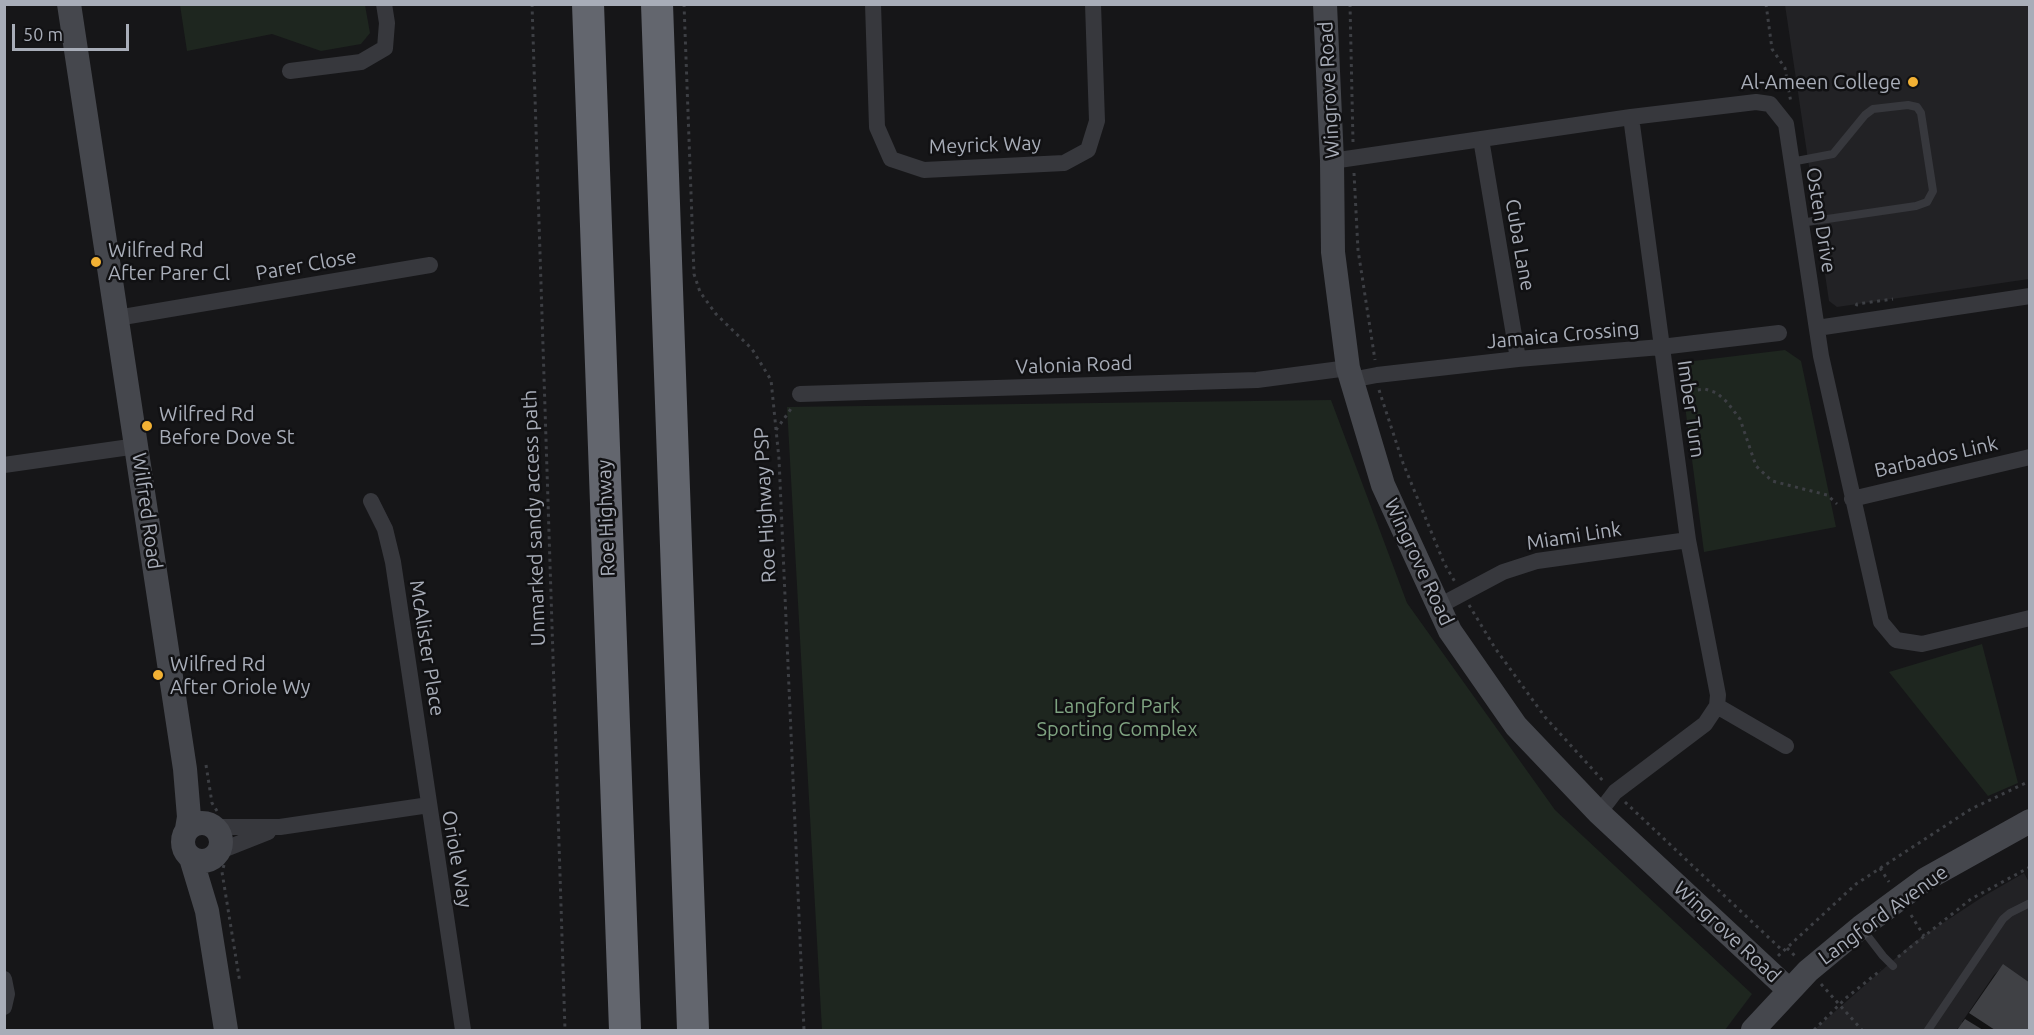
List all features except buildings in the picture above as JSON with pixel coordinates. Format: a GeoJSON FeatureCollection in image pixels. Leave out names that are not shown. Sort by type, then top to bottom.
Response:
{"type":"FeatureCollection","features":[{"type":"Feature","properties":{"kind":"highway","name":"Roe Highway"},"geometry":{"type":"LineString","coordinates":[[588,4],[625,1030]]}},
{"type":"Feature","properties":{"kind":"highway"},"geometry":{"type":"LineString","coordinates":[[657,4],[693,1030]]}},
{"type":"Feature","properties":{"kind":"main road","name":"Wilfred Road"},"geometry":{"type":"LineString","coordinates":[[69,4],[185,769],[189,817],[187,830]]}},
{"type":"Feature","properties":{"kind":"main road","name":"Wingrove Road"},"geometry":{"type":"LineString","coordinates":[[1325,4],[1343,159],[1333,252],[1349,374],[1383,485],[1450,631],[1516,726],[1599,813],[1789,990]]}},
{"type":"Feature","properties":{"kind":"main road","name":"Wilfred Road"},"geometry":{"type":"LineString","coordinates":[[185,769],[214,826]]}},
{"type":"Feature","properties":{"kind":"main road","name":"Langford Avenue"},"geometry":{"type":"LineString","coordinates":[[1753,1030],[1808,971],[1861,927],[1926,879],[2030,821]]}},
{"type":"Feature","properties":{"kind":"main road"},"geometry":{"type":"LineString","coordinates":[[207,911],[220,856],[221,836],[214,826],[198,823],[187,830],[183,847],[190,858],[207,911],[226,1030]]}},
{"type":"Feature","properties":{"kind":"main road"},"geometry":{"type":"LineString","coordinates":[[190,858],[204,862],[220,856]]}},
{"type":"Feature","properties":{"kind":"street"},"geometry":{"type":"LineString","coordinates":[[290,70],[361,62],[385,48],[387,23],[384,4]]}},
{"type":"Feature","properties":{"kind":"street","name":"Meyrick Way"},"geometry":{"type":"LineString","coordinates":[[873,4],[878,127],[891,159],[924,170],[1064,164],[1088,150],[1097,122],[1093,4]]}},
{"type":"Feature","properties":{"kind":"street","name":"Osten Drive"},"geometry":{"type":"LineString","coordinates":[[1343,159],[1631,117],[1756,102],[1770,104],[1786,124],[1817,328],[1852,499],[1881,622],[1896,640],[1922,644],[2030,618]]}},
{"type":"Feature","properties":{"kind":"street","name":"Imber Turn"},"geometry":{"type":"LineString","coordinates":[[1631,117],[1688,540],[1718,695],[1717,706]]}},
{"type":"Feature","properties":{"kind":"street","name":"Cuba Lane"},"geometry":{"type":"LineString","coordinates":[[1481,139],[1518,359]]}},
{"type":"Feature","properties":{"kind":"street","name":"Parer Close"},"geometry":{"type":"LineString","coordinates":[[117,318],[430,265]]}},
{"type":"Feature","properties":{"kind":"street"},"geometry":{"type":"LineString","coordinates":[[1817,328],[2030,296]]}},
{"type":"Feature","properties":{"kind":"street","name":"Jamaica Crossing"},"geometry":{"type":"LineString","coordinates":[[1349,374],[1377,375],[1779,333]]}},
{"type":"Feature","properties":{"kind":"street","name":"Valonia Road"},"geometry":{"type":"LineString","coordinates":[[800,394],[1257,380],[1349,374]]}},
{"type":"Feature","properties":{"kind":"street"},"geometry":{"type":"LineString","coordinates":[[4,465],[137,447]]}},
{"type":"Feature","properties":{"kind":"street","name":"Barbados Link"},"geometry":{"type":"LineString","coordinates":[[1852,499],[2030,457]]}},
{"type":"Feature","properties":{"kind":"street","name":"McAlister Place"},"geometry":{"type":"LineString","coordinates":[[370,501],[385,530],[393,562],[429,805]]}},
{"type":"Feature","properties":{"kind":"street","name":"Miami Link"},"geometry":{"type":"LineString","coordinates":[[1439,606],[1503,572],[1537,561],[1688,540]]}},
{"type":"Feature","properties":{"kind":"street"},"geometry":{"type":"LineString","coordinates":[[1599,813],[1616,792],[1705,724],[1717,706],[1786,746]]}},
{"type":"Feature","properties":{"kind":"street","name":"Oriole Way"},"geometry":{"type":"LineString","coordinates":[[214,826],[280,828],[429,805],[464,1030]]}},
{"type":"Feature","properties":{"kind":"street","name":"Oriole Way"},"geometry":{"type":"LineString","coordinates":[[220,856],[280,828]]}},
{"type":"Feature","properties":{"kind":"street"},"geometry":{"type":"LineString","coordinates":[[4,979],[7,994],[4,1007]]}},
{"type":"Feature","properties":{"kind":"lane"},"geometry":{"type":"LineString","coordinates":[[1791,162],[1833,154],[1865,115],[1873,109],[1908,105],[1917,107],[1921,113],[1933,191],[1927,202],[1916,207],[1800,223]]}},
{"type":"Feature","properties":{"kind":"lane"},"geometry":{"type":"LineString","coordinates":[[1928,1030],[2003,919],[2030,903]]}},
{"type":"Feature","properties":{"kind":"lane"},"geometry":{"type":"LineString","coordinates":[[1861,927],[1892,965]]}},
{"type":"Feature","properties":{"kind":"path","name":"Unmarked sandy access path"},"geometry":{"type":"LineString","coordinates":[[532,4],[565,1030]]}},
{"type":"Feature","properties":{"kind":"path","name":"Roe Highway PSP"},"geometry":{"type":"LineString","coordinates":[[684,4],[694,274],[700,292],[716,314],[752,349],[771,380],[779,459],[804,1030]]}},
{"type":"Feature","properties":{"kind":"path"},"geometry":{"type":"LineString","coordinates":[[1350,4],[1343,159],[1378,386],[1403,463],[1444,563],[1495,648],[1545,717],[1616,792],[1783,951]]}},
{"type":"Feature","properties":{"kind":"path"},"geometry":{"type":"LineString","coordinates":[[1668,393],[1705,390],[1718,393],[1740,419],[1756,466],[1772,481],[1827,495],[1835,504],[1843,505],[1852,499]]}},
{"type":"Feature","properties":{"kind":"path"},"geometry":{"type":"LineString","coordinates":[[776,431],[785,421],[800,394]]}},
{"type":"Feature","properties":{"kind":"path"},"geometry":{"type":"LineString","coordinates":[[1774,959],[1856,884],[1971,809],[2030,781]]}},
{"type":"Feature","properties":{"kind":"path"},"geometry":{"type":"LineString","coordinates":[[220,856],[240,984]]}},
{"type":"Feature","properties":{"kind":"path"},"geometry":{"type":"LineString","coordinates":[[1814,1030],[1839,1005],[1892,965],[1971,899],[2030,867]]}},
{"type":"Feature","properties":{"kind":"path"},"geometry":{"type":"LineString","coordinates":[[1787,948],[1862,1030]]}},
{"type":"Feature","properties":{"kind":"shaded area","name":"Al-Ameen College"},"geometry":{"type":"Polygon","coordinates":[[[1785,5],[2029,5],[2029,279],[1837,307],[1829,301],[1785,5]]]}},
{"type":"Feature","properties":{"kind":"shaded area"},"geometry":{"type":"Polygon","coordinates":[[[2024,873],[2030,884],[2029,1030],[1814,1030],[1914,942],[2024,873]]]}},
{"type":"Feature","properties":{"kind":"green space"},"geometry":{"type":"Polygon","coordinates":[[[180,5],[365,5],[370,33],[361,44],[321,51],[272,34],[187,51],[180,5]]]}},
{"type":"Feature","properties":{"kind":"green space"},"geometry":{"type":"Polygon","coordinates":[[[1785,350],[1801,361],[1836,527],[1704,552],[1681,375],[1694,361],[1785,350]]]}},
{"type":"Feature","properties":{"kind":"green space","name":"Langford Park Sporting Complex"},"geometry":{"type":"Polygon","coordinates":[[[1331,400],[1407,603],[1555,810],[1752,994],[1725,1030],[822,1030],[787,407],[1331,400]]]}},
{"type":"Feature","properties":{"kind":"green space"},"geometry":{"type":"Polygon","coordinates":[[[1982,644],[2018,783],[1988,796],[1889,672],[1982,644]]]}},
{"type":"Feature","properties":{"kind":"place","name":"Al-Ameen College"},"geometry":{"type":"Point","coordinates":[1913,82]}},
{"type":"Feature","properties":{"kind":"place","name":"Wilfred Rd After Parer Cl"},"geometry":{"type":"Point","coordinates":[96,262]}},
{"type":"Feature","properties":{"kind":"place","name":"Wilfred Rd Before Dove St"},"geometry":{"type":"Point","coordinates":[147,426]}},
{"type":"Feature","properties":{"kind":"place","name":"Wilfred Rd After Oriole Wy"},"geometry":{"type":"Point","coordinates":[158,675]}}]}
